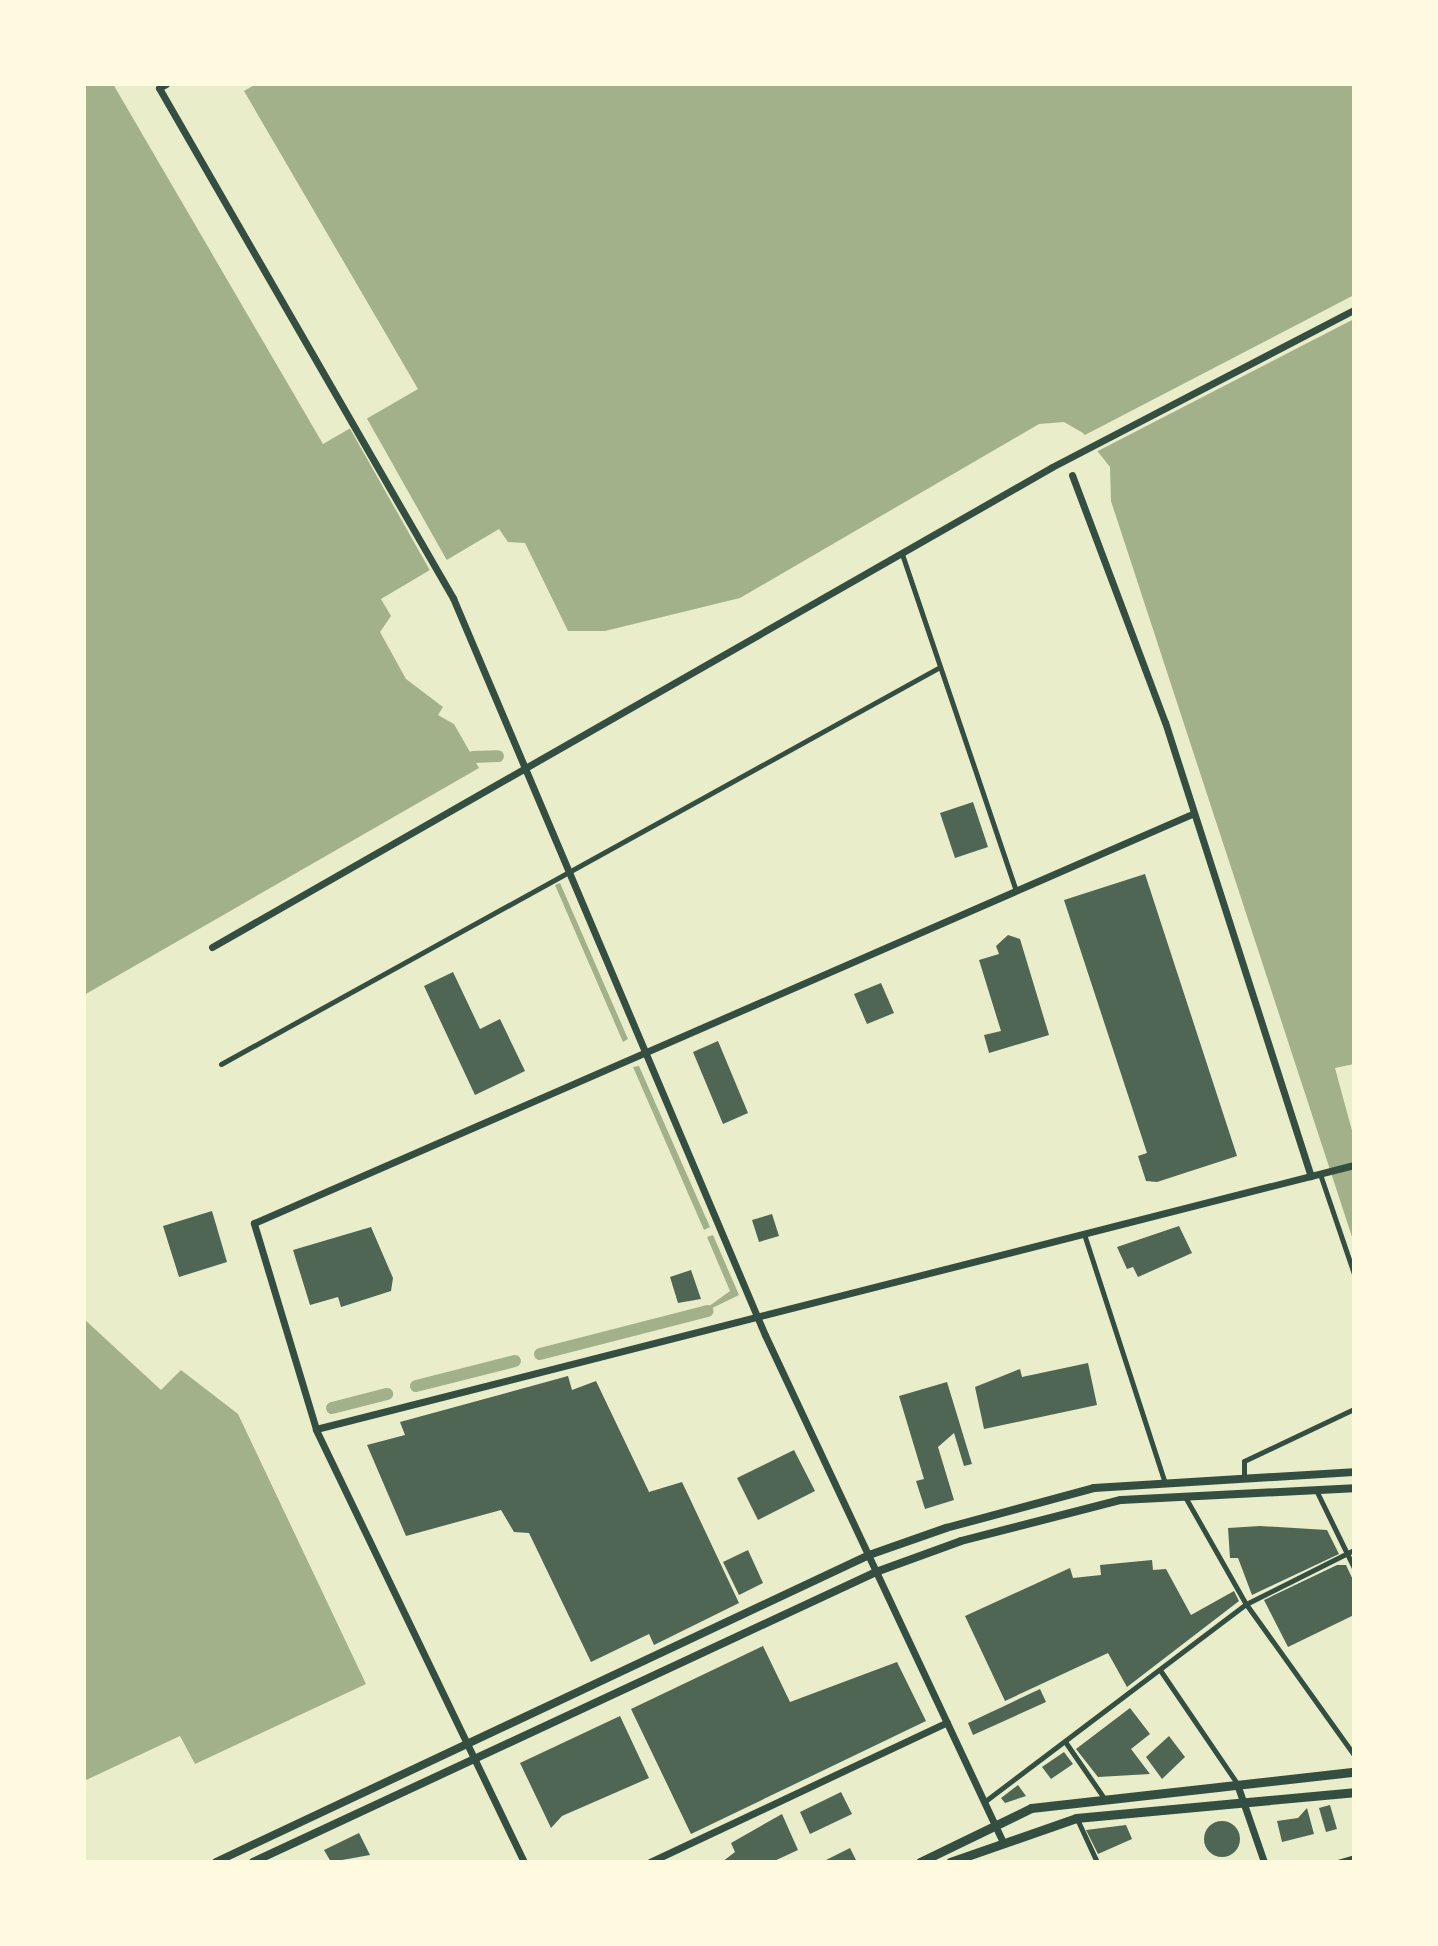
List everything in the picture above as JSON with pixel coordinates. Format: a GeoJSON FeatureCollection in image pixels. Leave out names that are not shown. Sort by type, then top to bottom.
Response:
{"type":"FeatureCollection","features":[{"type":"Feature","properties":{"kind":"highway"},"geometry":{"type":"LineString","coordinates":[[920,1862],[994,1823],[1031,1808],[1236,1782],[1354,1772]]}},
{"type":"Feature","properties":{"kind":"highway"},"geometry":{"type":"LineString","coordinates":[[951,1862],[1002,1840],[1076,1818],[1354,1792]]}},
{"type":"Feature","properties":{"kind":"main road"},"geometry":{"type":"LineString","coordinates":[[216,1862],[869,1555],[1060,1495],[1164,1480],[1354,1472]]}},
{"type":"Feature","properties":{"kind":"main road"},"geometry":{"type":"LineString","coordinates":[[253,1862],[876,1572],[1055,1512],[1184,1494],[1354,1488]]}},
{"type":"Feature","properties":{"kind":"street"},"geometry":{"type":"LineString","coordinates":[[161,85],[446,586],[529,764],[569,871],[649,1048],[759,1316],[1002,1840]]}},
{"type":"Feature","properties":{"kind":"street"},"geometry":{"type":"LineString","coordinates":[[212,947],[1052,467],[1354,310]]}},
{"type":"Feature","properties":{"kind":"street"},"geometry":{"type":"LineString","coordinates":[[1072,475],[1192,814],[1311,1176]]}},
{"type":"Feature","properties":{"kind":"street"},"geometry":{"type":"LineString","coordinates":[[902,554],[1015,888]]}},
{"type":"Feature","properties":{"kind":"street"},"geometry":{"type":"LineString","coordinates":[[221,1064],[940,667]]}},
{"type":"Feature","properties":{"kind":"street"},"geometry":{"type":"LineString","coordinates":[[524,1862],[470,1741],[316,1429],[254,1223],[1015,888],[1192,814]]}},
{"type":"Feature","properties":{"kind":"street"},"geometry":{"type":"LineString","coordinates":[[316,1429],[1354,1165]]}},
{"type":"Feature","properties":{"kind":"street"},"geometry":{"type":"LineString","coordinates":[[1324,1173],[1354,1274]]}},
{"type":"Feature","properties":{"kind":"street"},"geometry":{"type":"LineString","coordinates":[[1084,1234],[1164,1480]]}},
{"type":"Feature","properties":{"kind":"street"},"geometry":{"type":"LineString","coordinates":[[1244,1475],[1244,1461],[1354,1409]]}},
{"type":"Feature","properties":{"kind":"street"},"geometry":{"type":"LineString","coordinates":[[1315,1490],[1354,1568]]}},
{"type":"Feature","properties":{"kind":"street"},"geometry":{"type":"LineString","coordinates":[[1184,1494],[1246,1604],[1354,1755]]}},
{"type":"Feature","properties":{"kind":"street"},"geometry":{"type":"LineString","coordinates":[[984,1802],[1246,1604],[1354,1550]]}},
{"type":"Feature","properties":{"kind":"street"},"geometry":{"type":"LineString","coordinates":[[1160,1670],[1236,1782],[1264,1862]]}},
{"type":"Feature","properties":{"kind":"street"},"geometry":{"type":"LineString","coordinates":[[650,1862],[947,1722]]}},
{"type":"Feature","properties":{"kind":"street"},"geometry":{"type":"LineString","coordinates":[[1066,1743],[1104,1798]]}},
{"type":"Feature","properties":{"kind":"street"},"geometry":{"type":"LineString","coordinates":[[1076,1818],[1097,1862]]}},
{"type":"Feature","properties":{"kind":"street"},"geometry":{"type":"LineString","coordinates":[[1338,1862],[1354,1857]]}},
{"type":"Feature","properties":{"kind":"shaded area"},"geometry":{"type":"Polygon","coordinates":[[[84,84],[113,84],[323,444],[418,389],[244,91],[256,84],[1354,84],[1354,1064],[1335,1068],[1354,1138],[1354,1243],[1111,501],[1110,467],[1083,433],[1064,422],[1039,424],[740,598],[605,631],[568,631],[525,543],[508,542],[499,529],[381,599],[391,616],[380,632],[406,679],[443,707],[438,715],[454,724],[479,768],[84,995],[84,84]]]}},
{"type":"Feature","properties":{"kind":"shaded area"},"geometry":{"type":"Polygon","coordinates":[[[560,883],[628,1039],[623,1042],[555,885],[560,883]]]}},
{"type":"Feature","properties":{"kind":"shaded area"},"geometry":{"type":"Polygon","coordinates":[[[639,1066],[710,1227],[704,1230],[633,1067],[639,1066]]]}},
{"type":"Feature","properties":{"kind":"shaded area"},"geometry":{"type":"Polygon","coordinates":[[[713,1235],[739,1295],[694,1317],[730,1291],[707,1237],[713,1235]]]}},
{"type":"Feature","properties":{"kind":"shaded area"},"geometry":{"type":"Polygon","coordinates":[[[84,1319],[161,1390],[181,1370],[238,1414],[366,1684],[195,1764],[180,1736],[84,1781],[84,1319]]]}},
{"type":"Feature","properties":{"kind":"pier"},"geometry":{"type":"Polygon","coordinates":[[[1354,295],[1354,319],[1094,453],[1081,437],[1354,295]]]}},
{"type":"Feature","properties":{"kind":"pier"},"geometry":{"type":"Polygon","coordinates":[[[365,415],[449,564],[432,574],[348,425],[365,415]]]}},
{"type":"Feature","properties":{"kind":"building"},"geometry":{"type":"Polygon","coordinates":[[[973,802],[988,847],[955,858],[940,813],[973,802]]]}},
{"type":"Feature","properties":{"kind":"building"},"geometry":{"type":"Polygon","coordinates":[[[1145,874],[1237,1156],[1157,1182],[1146,1181],[1138,1156],[1147,1153],[1064,900],[1145,874]]]}},
{"type":"Feature","properties":{"kind":"building"},"geometry":{"type":"Polygon","coordinates":[[[1008,935],[1020,939],[1049,1035],[989,1053],[984,1035],[1001,1031],[979,960],[999,954],[996,946],[1008,935]]]}},
{"type":"Feature","properties":{"kind":"building"},"geometry":{"type":"Polygon","coordinates":[[[453,972],[480,1029],[500,1019],[525,1071],[475,1095],[424,986],[453,972]]]}},
{"type":"Feature","properties":{"kind":"building"},"geometry":{"type":"Polygon","coordinates":[[[881,983],[894,1013],[867,1024],[854,994],[881,983]]]}},
{"type":"Feature","properties":{"kind":"building"},"geometry":{"type":"Polygon","coordinates":[[[718,1041],[748,1113],[723,1124],[693,1052],[718,1041]]]}},
{"type":"Feature","properties":{"kind":"building"},"geometry":{"type":"Polygon","coordinates":[[[212,1211],[227,1262],[179,1277],[163,1226],[212,1211]]]}},
{"type":"Feature","properties":{"kind":"building"},"geometry":{"type":"Polygon","coordinates":[[[772,1214],[779,1236],[759,1242],[752,1220],[772,1214]]]}},
{"type":"Feature","properties":{"kind":"building"},"geometry":{"type":"Polygon","coordinates":[[[1179,1226],[1192,1253],[1138,1277],[1133,1267],[1127,1269],[1117,1247],[1179,1226]]]}},
{"type":"Feature","properties":{"kind":"building"},"geometry":{"type":"Polygon","coordinates":[[[371,1227],[393,1278],[391,1291],[341,1307],[338,1297],[310,1305],[293,1250],[371,1227]]]}},
{"type":"Feature","properties":{"kind":"building"},"geometry":{"type":"Polygon","coordinates":[[[691,1270],[701,1299],[678,1303],[670,1277],[691,1270]]]}},
{"type":"Feature","properties":{"kind":"building"},"geometry":{"type":"Polygon","coordinates":[[[1088,1363],[1097,1405],[984,1429],[975,1387],[1020,1369],[1022,1377],[1088,1363]]]}},
{"type":"Feature","properties":{"kind":"building"},"geometry":{"type":"Polygon","coordinates":[[[568,1376],[572,1390],[596,1381],[649,1492],[682,1482],[739,1603],[654,1645],[649,1634],[591,1662],[529,1533],[514,1532],[501,1510],[406,1536],[367,1445],[405,1435],[400,1422],[568,1376]]]}},
{"type":"Feature","properties":{"kind":"building"},"geometry":{"type":"Polygon","coordinates":[[[947,1382],[972,1464],[964,1466],[954,1433],[938,1447],[954,1500],[925,1509],[916,1481],[924,1479],[899,1396],[947,1382]]]}},
{"type":"Feature","properties":{"kind":"building"},"geometry":{"type":"Polygon","coordinates":[[[794,1450],[815,1491],[758,1520],[737,1478],[794,1450]]]}},
{"type":"Feature","properties":{"kind":"building"},"geometry":{"type":"Polygon","coordinates":[[[1260,1526],[1327,1530],[1339,1554],[1252,1595],[1238,1558],[1230,1558],[1228,1528],[1260,1526]]]}},
{"type":"Feature","properties":{"kind":"building"},"geometry":{"type":"Polygon","coordinates":[[[748,1550],[763,1583],[739,1595],[723,1562],[748,1550]]]}},
{"type":"Feature","properties":{"kind":"building"},"geometry":{"type":"Polygon","coordinates":[[[1152,1560],[1153,1570],[1166,1569],[1191,1615],[1234,1591],[1239,1601],[1127,1687],[1108,1653],[1005,1701],[965,1616],[1070,1568],[1073,1578],[1101,1575],[1100,1565],[1152,1560]]]}},
{"type":"Feature","properties":{"kind":"building"},"geometry":{"type":"Polygon","coordinates":[[[1337,1565],[1346,1565],[1354,1582],[1354,1615],[1288,1647],[1264,1600],[1337,1565]]]}},
{"type":"Feature","properties":{"kind":"building"},"geometry":{"type":"Polygon","coordinates":[[[763,1646],[790,1702],[897,1662],[926,1721],[691,1834],[631,1709],[763,1646]]]}},
{"type":"Feature","properties":{"kind":"building"},"geometry":{"type":"Polygon","coordinates":[[[1040,1689],[1046,1702],[973,1735],[968,1723],[1040,1689]]]}},
{"type":"Feature","properties":{"kind":"building"},"geometry":{"type":"Polygon","coordinates":[[[1130,1708],[1150,1734],[1131,1749],[1150,1774],[1098,1777],[1076,1749],[1130,1708]]]}},
{"type":"Feature","properties":{"kind":"building"},"geometry":{"type":"Polygon","coordinates":[[[620,1716],[649,1778],[562,1816],[551,1828],[520,1763],[620,1716]]]}},
{"type":"Feature","properties":{"kind":"building"},"geometry":{"type":"Polygon","coordinates":[[[1169,1736],[1185,1757],[1162,1779],[1146,1757],[1169,1736]]]}},
{"type":"Feature","properties":{"kind":"building"},"geometry":{"type":"Polygon","coordinates":[[[1064,1752],[1073,1764],[1051,1779],[1042,1767],[1064,1752]]]}},
{"type":"Feature","properties":{"kind":"building"},"geometry":{"type":"Polygon","coordinates":[[[1018,1785],[1026,1796],[1005,1803],[1001,1798],[1018,1785]]]}},
{"type":"Feature","properties":{"kind":"building"},"geometry":{"type":"Polygon","coordinates":[[[841,1792],[852,1814],[810,1834],[800,1812],[841,1792]]]}},
{"type":"Feature","properties":{"kind":"building"},"geometry":{"type":"Polygon","coordinates":[[[1330,1805],[1337,1829],[1326,1832],[1319,1808],[1330,1805]]]}},
{"type":"Feature","properties":{"kind":"building"},"geometry":{"type":"Polygon","coordinates":[[[1307,1808],[1314,1834],[1282,1842],[1277,1821],[1298,1818],[1307,1808]]]}},
{"type":"Feature","properties":{"kind":"building"},"geometry":{"type":"Polygon","coordinates":[[[782,1814],[798,1850],[772,1862],[722,1862],[735,1852],[731,1843],[782,1814]]]}},
{"type":"Feature","properties":{"kind":"building"},"geometry":{"type":"Polygon","coordinates":[[[1222,1821],[1234,1827],[1240,1839],[1234,1851],[1222,1857],[1210,1851],[1204,1839],[1210,1827],[1222,1821]]]}},
{"type":"Feature","properties":{"kind":"building"},"geometry":{"type":"Polygon","coordinates":[[[1126,1825],[1132,1839],[1098,1854],[1086,1830],[1126,1825]]]}},
{"type":"Feature","properties":{"kind":"building"},"geometry":{"type":"Polygon","coordinates":[[[359,1833],[370,1855],[331,1862],[324,1850],[359,1833]]]}},
{"type":"Feature","properties":{"kind":"building"},"geometry":{"type":"Polygon","coordinates":[[[850,1848],[857,1862],[827,1862],[826,1860],[850,1848]]]}},
{"type":"Feature","properties":{"kind":"waterway"},"geometry":{"type":"LineString","coordinates":[[473,757],[498,756]]}},
{"type":"Feature","properties":{"kind":"waterway"},"geometry":{"type":"LineString","coordinates":[[540,1354],[708,1311]]}},
{"type":"Feature","properties":{"kind":"waterway"},"geometry":{"type":"LineString","coordinates":[[416,1386],[515,1361]]}},
{"type":"Feature","properties":{"kind":"waterway"},"geometry":{"type":"LineString","coordinates":[[332,1408],[387,1394]]}}]}
